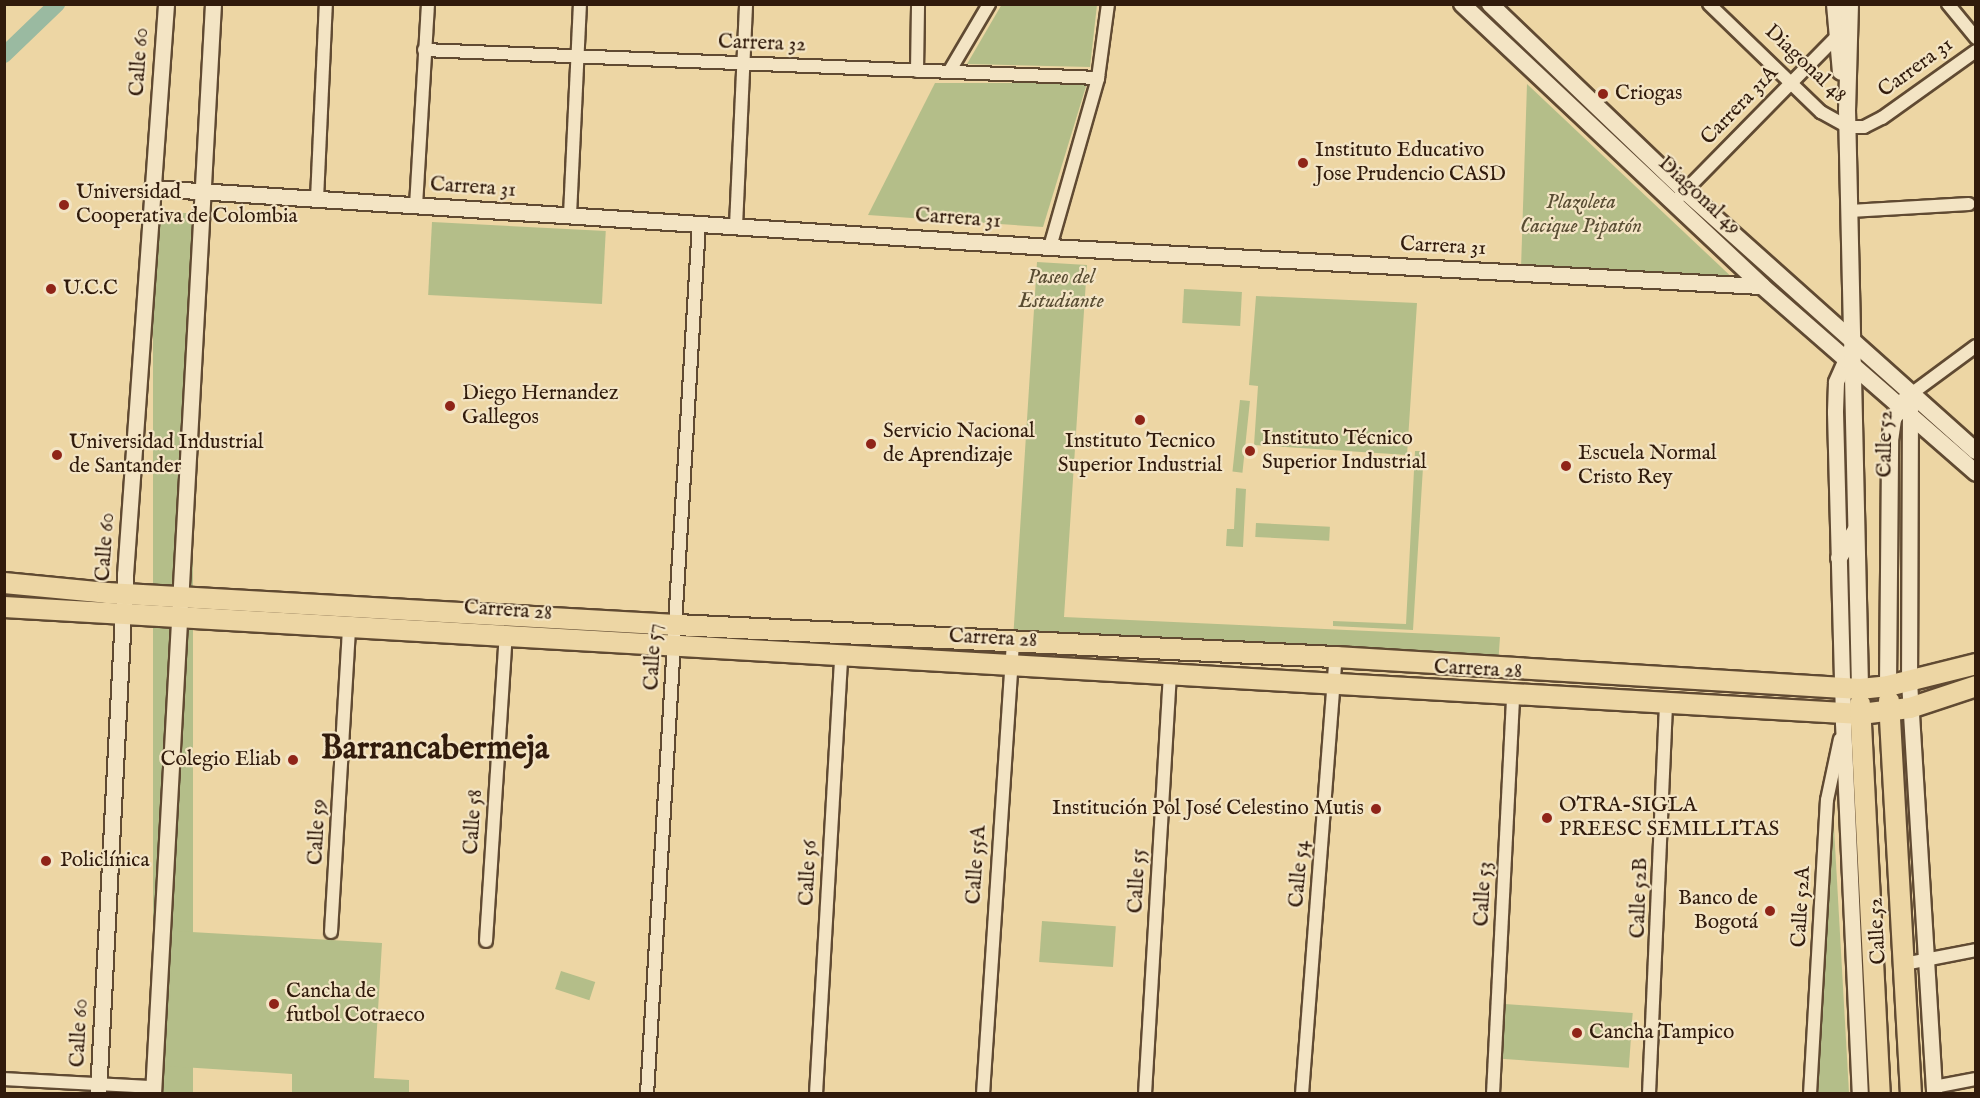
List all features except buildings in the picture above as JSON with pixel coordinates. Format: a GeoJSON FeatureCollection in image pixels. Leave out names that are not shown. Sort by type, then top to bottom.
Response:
{"type":"FeatureCollection","features":[{"type":"Feature","properties":{"kind":"main road","name":"Diagonal 49"},"geometry":{"type":"LineString","coordinates":[[1462,4],[1679,197],[1904,410]]}},
{"type":"Feature","properties":{"kind":"main road","name":"Diagonal 49"},"geometry":{"type":"LineString","coordinates":[[1490,4],[1679,197],[1762,286],[1850,357],[1911,394]]}},
{"type":"Feature","properties":{"kind":"main road","name":"Calle 52"},"geometry":{"type":"LineString","coordinates":[[1835,4],[1836,37],[1847,110]]}},
{"type":"Feature","properties":{"kind":"main road","name":"Calle 52"},"geometry":{"type":"LineString","coordinates":[[1850,4],[1847,110],[1850,357],[1857,529],[1849,717],[1880,1094]]}},
{"type":"Feature","properties":{"kind":"main road","name":"Calle 52"},"geometry":{"type":"LineString","coordinates":[[1911,394],[1890,441],[1888,686],[1911,1094]]}},
{"type":"Feature","properties":{"kind":"main road"},"geometry":{"type":"LineString","coordinates":[[1911,394],[1976,451]]}},
{"type":"Feature","properties":{"kind":"main road"},"geometry":{"type":"LineString","coordinates":[[1904,410],[1976,473]]}},
{"type":"Feature","properties":{"kind":"main road"},"geometry":{"type":"LineString","coordinates":[[1839,558],[1857,529]]}},
{"type":"Feature","properties":{"kind":"main road","name":"Carrera 28"},"geometry":{"type":"LineString","coordinates":[[4,583],[124,594],[179,595],[676,625],[1336,657],[1851,689],[1888,686],[1976,664]]}},
{"type":"Feature","properties":{"kind":"main road","name":"Carrera 28"},"geometry":{"type":"LineString","coordinates":[[4,607],[178,619],[506,633],[675,648],[841,654],[1170,672],[1334,685],[1849,717],[1910,708],[1976,686]]}},
{"type":"Feature","properties":{"kind":"street","name":"Calle 60"},"geometry":{"type":"LineString","coordinates":[[98,1089],[124,594],[166,4]]}},
{"type":"Feature","properties":{"kind":"street"},"geometry":{"type":"LineString","coordinates":[[4,1078],[98,1089],[153,1090],[213,4]]}},
{"type":"Feature","properties":{"kind":"street"},"geometry":{"type":"LineString","coordinates":[[316,199],[326,4]]}},
{"type":"Feature","properties":{"kind":"street"},"geometry":{"type":"LineString","coordinates":[[416,206],[428,4]]}},
{"type":"Feature","properties":{"kind":"street"},"geometry":{"type":"LineString","coordinates":[[570,215],[580,4]]}},
{"type":"Feature","properties":{"kind":"street"},"geometry":{"type":"LineString","coordinates":[[736,226],[746,4]]}},
{"type":"Feature","properties":{"kind":"street"},"geometry":{"type":"LineString","coordinates":[[916,70],[918,4]]}},
{"type":"Feature","properties":{"kind":"street"},"geometry":{"type":"LineString","coordinates":[[949,72],[989,4]]}},
{"type":"Feature","properties":{"kind":"street"},"geometry":{"type":"LineString","coordinates":[[1050,246],[1098,78],[1108,4]]}},
{"type":"Feature","properties":{"kind":"street","name":"Diagonal 48"},"geometry":{"type":"LineString","coordinates":[[1709,4],[1821,112],[1848,128]]}},
{"type":"Feature","properties":{"kind":"street"},"geometry":{"type":"LineString","coordinates":[[1948,4],[1976,38]]}},
{"type":"Feature","properties":{"kind":"street","name":"Carrera 31A"},"geometry":{"type":"LineString","coordinates":[[1679,197],[1836,37]]}},
{"type":"Feature","properties":{"kind":"street","name":"Carrera 32"},"geometry":{"type":"LineString","coordinates":[[424,50],[1098,78]]}},
{"type":"Feature","properties":{"kind":"street","name":"Carrera 31"},"geometry":{"type":"LineString","coordinates":[[1848,128],[1864,127],[1882,118],[1976,51]]}},
{"type":"Feature","properties":{"kind":"street","name":"Carrera 31"},"geometry":{"type":"LineString","coordinates":[[152,188],[1050,246],[1762,286]]}},
{"type":"Feature","properties":{"kind":"street"},"geometry":{"type":"LineString","coordinates":[[1850,211],[1968,204]]}},
{"type":"Feature","properties":{"kind":"street","name":"Calle 57"},"geometry":{"type":"LineString","coordinates":[[647,1094],[699,224]]}},
{"type":"Feature","properties":{"kind":"street"},"geometry":{"type":"LineString","coordinates":[[1911,394],[1976,346]]}},
{"type":"Feature","properties":{"kind":"street","name":"Calle 52"},"geometry":{"type":"LineString","coordinates":[[1850,357],[1836,382],[1835,411],[1839,558],[1851,689]]}},
{"type":"Feature","properties":{"kind":"street","name":"Calle 52"},"geometry":{"type":"LineString","coordinates":[[1904,410],[1910,708],[1934,1090]]}},
{"type":"Feature","properties":{"kind":"street","name":"Calle 59"},"geometry":{"type":"LineString","coordinates":[[331,932],[349,626]]}},
{"type":"Feature","properties":{"kind":"street","name":"Calle 58"},"geometry":{"type":"LineString","coordinates":[[486,941],[506,633]]}},
{"type":"Feature","properties":{"kind":"street","name":"Calle 55A"},"geometry":{"type":"LineString","coordinates":[[983,1094],[1013,640]]}},
{"type":"Feature","properties":{"kind":"street","name":"Calle 56"},"geometry":{"type":"LineString","coordinates":[[816,1094],[841,654]]}},
{"type":"Feature","properties":{"kind":"street","name":"Calle 54"},"geometry":{"type":"LineString","coordinates":[[1302,1094],[1336,657]]}},
{"type":"Feature","properties":{"kind":"street","name":"Calle 55"},"geometry":{"type":"LineString","coordinates":[[1145,1094],[1170,672]]}},
{"type":"Feature","properties":{"kind":"street","name":"Calle 53"},"geometry":{"type":"LineString","coordinates":[[1494,1094],[1513,696]]}},
{"type":"Feature","properties":{"kind":"street","name":"Calle 52B"},"geometry":{"type":"LineString","coordinates":[[1649,1094],[1666,704]]}},
{"type":"Feature","properties":{"kind":"street","name":"Calle 52"},"geometry":{"type":"LineString","coordinates":[[1849,717],[1860,1094]]}},
{"type":"Feature","properties":{"kind":"street","name":"Calle 52A"},"geometry":{"type":"LineString","coordinates":[[1810,1094],[1827,800],[1849,717]]}},
{"type":"Feature","properties":{"kind":"street"},"geometry":{"type":"LineString","coordinates":[[1904,964],[1926,962],[1976,950]]}},
{"type":"Feature","properties":{"kind":"street"},"geometry":{"type":"LineString","coordinates":[[1934,1090],[1976,1079]]}},
{"type":"Feature","properties":{"kind":"green space"},"geometry":{"type":"Polygon","coordinates":[[[1002,4],[1097,5],[1090,67],[967,64],[1002,4]]]}},
{"type":"Feature","properties":{"kind":"green space"},"geometry":{"type":"Polygon","coordinates":[[[935,83],[1087,83],[1043,227],[868,215],[935,83]]]}},
{"type":"Feature","properties":{"kind":"green space","name":"Plazoleta Cacique Pipatón"},"geometry":{"type":"Polygon","coordinates":[[[1527,84],[1738,283],[1521,268],[1527,84]]]}},
{"type":"Feature","properties":{"kind":"green space"},"geometry":{"type":"Polygon","coordinates":[[[153,213],[193,213],[193,1094],[153,1094],[153,213]]]}},
{"type":"Feature","properties":{"kind":"green space"},"geometry":{"type":"Polygon","coordinates":[[[432,222],[606,231],[602,304],[428,295],[432,222]]]}},
{"type":"Feature","properties":{"kind":"green space","name":"Paseo del Estudiante"},"geometry":{"type":"Polygon","coordinates":[[[1037,262],[1087,265],[1064,617],[1500,637],[1498,666],[1013,640],[1037,262]]]}},
{"type":"Feature","properties":{"kind":"green space"},"geometry":{"type":"Polygon","coordinates":[[[1184,289],[1242,292],[1240,326],[1182,323],[1184,289]]]}},
{"type":"Feature","properties":{"kind":"green space"},"geometry":{"type":"Polygon","coordinates":[[[1256,296],[1417,303],[1407,455],[1254,445],[1258,386],[1249,385],[1256,296]]]}},
{"type":"Feature","properties":{"kind":"green space"},"geometry":{"type":"Polygon","coordinates":[[[1240,400],[1250,401],[1242,473],[1232,472],[1240,400]]]}},
{"type":"Feature","properties":{"kind":"green space"},"geometry":{"type":"Polygon","coordinates":[[[1415,451],[1424,451],[1413,630],[1333,626],[1333,621],[1406,624],[1415,451]]]}},
{"type":"Feature","properties":{"kind":"green space"},"geometry":{"type":"Polygon","coordinates":[[[1236,488],[1246,489],[1243,547],[1226,546],[1227,529],[1234,529],[1236,488]]]}},
{"type":"Feature","properties":{"kind":"green space"},"geometry":{"type":"Polygon","coordinates":[[[1256,523],[1330,527],[1329,541],[1255,537],[1256,523]]]}},
{"type":"Feature","properties":{"kind":"green space"},"geometry":{"type":"Polygon","coordinates":[[[1833,810],[1849,1093],[1818,1093],[1833,810]]]}},
{"type":"Feature","properties":{"kind":"green space"},"geometry":{"type":"Polygon","coordinates":[[[1042,921],[1116,926],[1113,967],[1039,962],[1042,921]]]}},
{"type":"Feature","properties":{"kind":"green space","name":"Cancha de futbol Cotraeco"},"geometry":{"type":"Polygon","coordinates":[[[174,931],[382,943],[374,1078],[409,1080],[409,1093],[292,1093],[292,1074],[166,1066],[174,931]]]}},
{"type":"Feature","properties":{"kind":"green space"},"geometry":{"type":"Polygon","coordinates":[[[561,971],[595,982],[589,1000],[555,989],[561,971]]]}},
{"type":"Feature","properties":{"kind":"green space","name":"Cancha Tampico"},"geometry":{"type":"Polygon","coordinates":[[[1505,1004],[1633,1013],[1629,1068],[1501,1059],[1505,1004]]]}},
{"type":"Feature","properties":{"kind":"waterway"},"geometry":{"type":"LineString","coordinates":[[4,55],[57,4]]}},
{"type":"Feature","properties":{"kind":"place","name":"Criogas"},"geometry":{"type":"Point","coordinates":[1603,94]}},
{"type":"Feature","properties":{"kind":"place","name":"Instituto Educativo Jose Prudencio CASD"},"geometry":{"type":"Point","coordinates":[1303,163]}},
{"type":"Feature","properties":{"kind":"place","name":"Universidad Cooperativa de Colombia"},"geometry":{"type":"Point","coordinates":[64,205]}},
{"type":"Feature","properties":{"kind":"place","name":"U.C.C"},"geometry":{"type":"Point","coordinates":[51,289]}},
{"type":"Feature","properties":{"kind":"place","name":"Diego Hernandez Gallegos"},"geometry":{"type":"Point","coordinates":[450,406]}},
{"type":"Feature","properties":{"kind":"place","name":"Instituto Tecnico Superior Industrial"},"geometry":{"type":"Point","coordinates":[1140,420]}},
{"type":"Feature","properties":{"kind":"place","name":"Servicio Nacional de Aprendizaje"},"geometry":{"type":"Point","coordinates":[871,444]}},
{"type":"Feature","properties":{"kind":"place","name":"Instituto Técnico Superior Industrial"},"geometry":{"type":"Point","coordinates":[1250,451]}},
{"type":"Feature","properties":{"kind":"place","name":"Universidad Industrial de Santander"},"geometry":{"type":"Point","coordinates":[57,455]}},
{"type":"Feature","properties":{"kind":"place","name":"Escuela Normal Cristo Rey"},"geometry":{"type":"Point","coordinates":[1566,466]}},
{"type":"Feature","properties":{"kind":"place","name":"Colegio Eliab"},"geometry":{"type":"Point","coordinates":[293,760]}},
{"type":"Feature","properties":{"kind":"place","name":"Institución Pol José Celestino Mutis"},"geometry":{"type":"Point","coordinates":[1376,809]}},
{"type":"Feature","properties":{"kind":"place","name":"OTRA-SIGLA PREESC SEMILLITAS"},"geometry":{"type":"Point","coordinates":[1547,818]}},
{"type":"Feature","properties":{"kind":"place","name":"Policlínica"},"geometry":{"type":"Point","coordinates":[46,861]}},
{"type":"Feature","properties":{"kind":"place","name":"Banco de Bogotá"},"geometry":{"type":"Point","coordinates":[1770,911]}},
{"type":"Feature","properties":{"kind":"place","name":"Cancha de futbol Cotraeco"},"geometry":{"type":"Point","coordinates":[274,1004]}},
{"type":"Feature","properties":{"kind":"place","name":"Cancha Tampico"},"geometry":{"type":"Point","coordinates":[1577,1033]}},
{"type":"Feature","properties":{"kind":"district","name":"Barrancabermeja"},"geometry":{"type":"Point","coordinates":[435,750]}}]}
